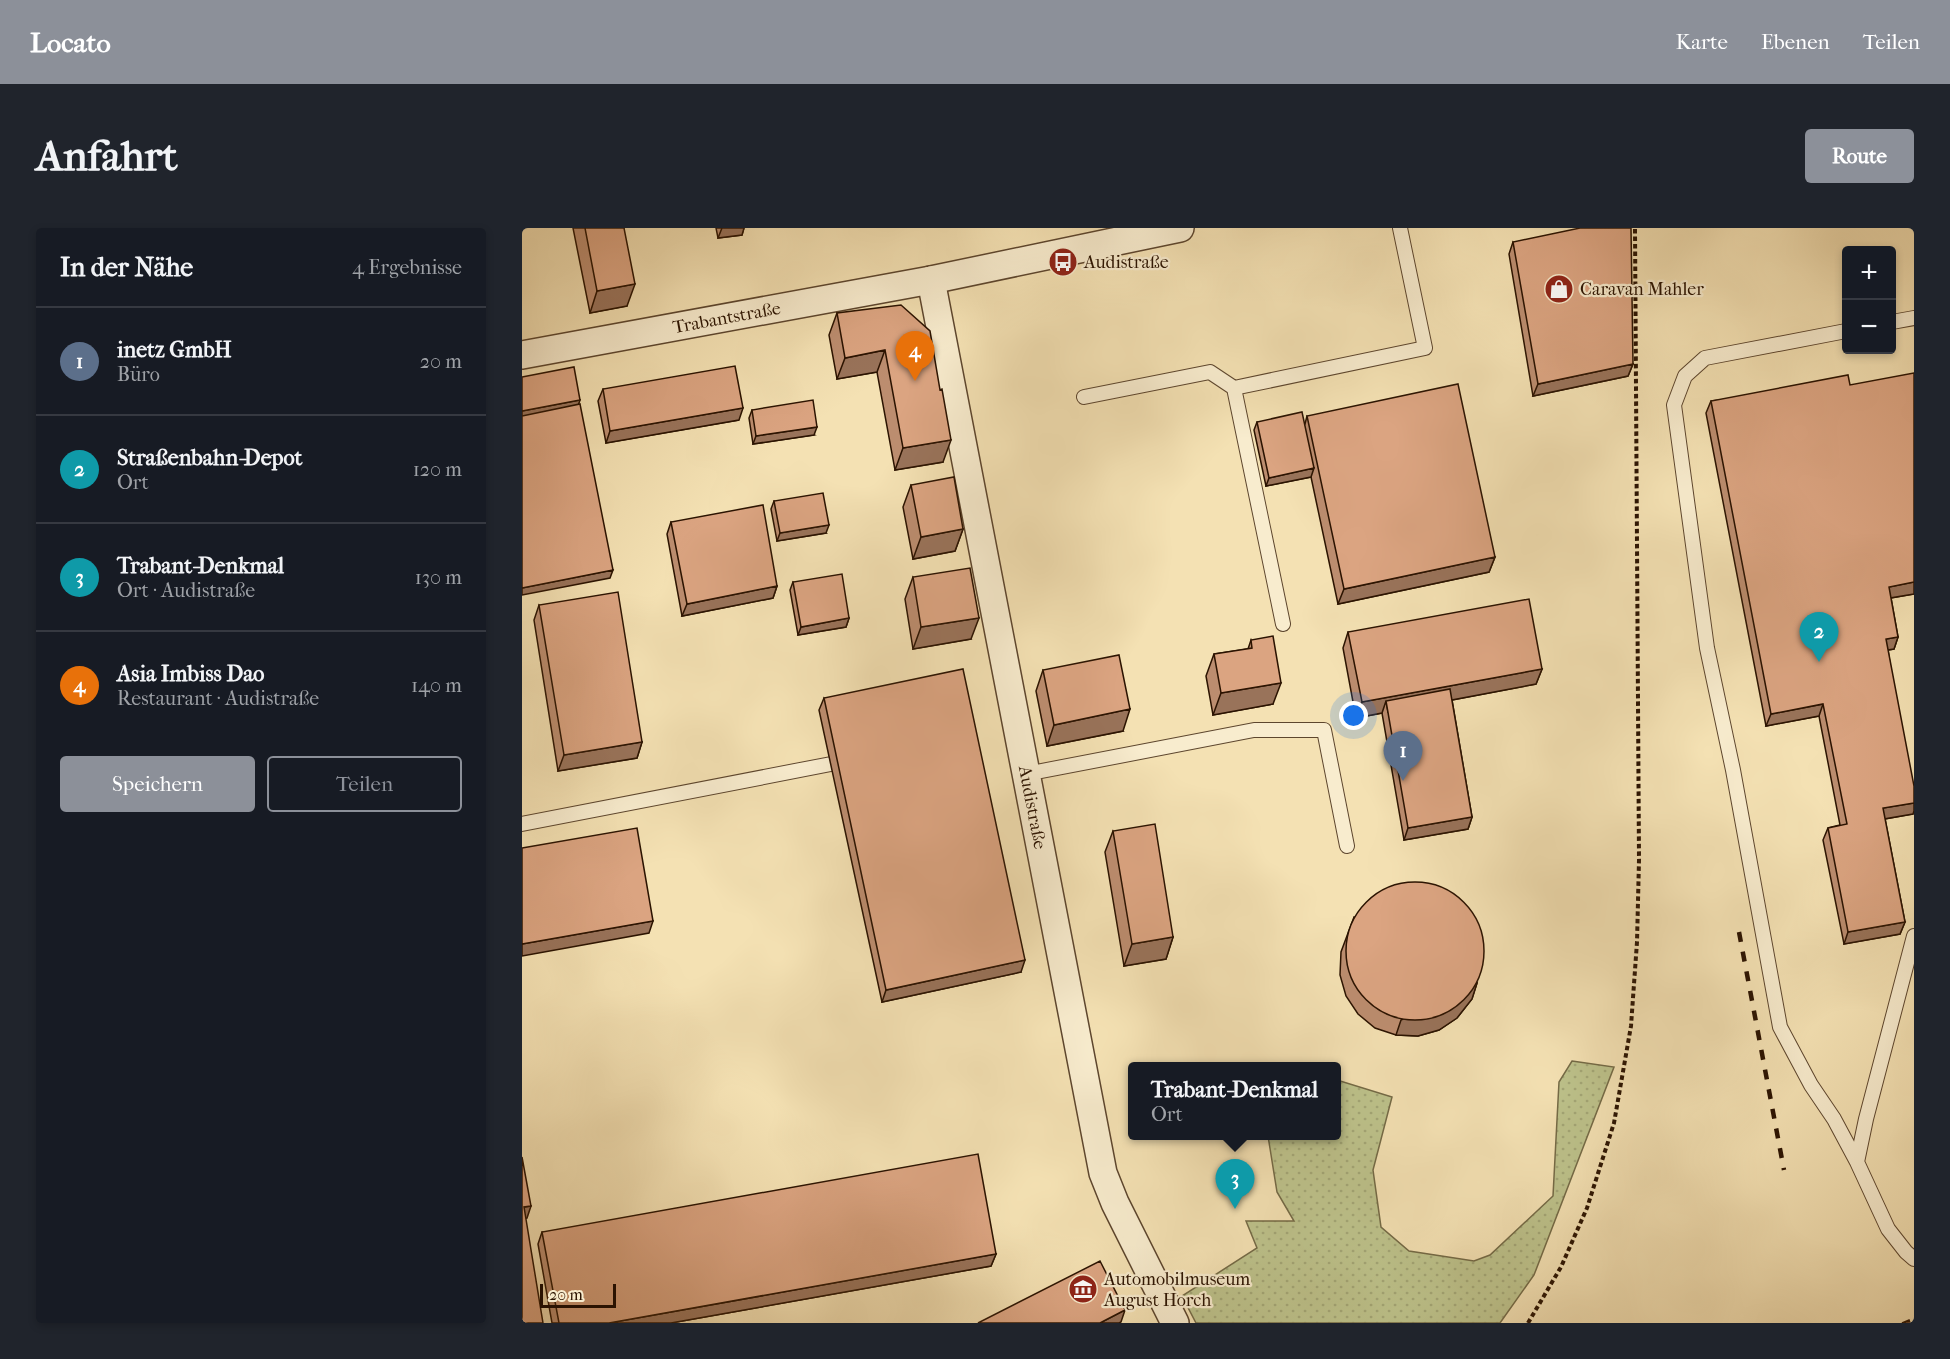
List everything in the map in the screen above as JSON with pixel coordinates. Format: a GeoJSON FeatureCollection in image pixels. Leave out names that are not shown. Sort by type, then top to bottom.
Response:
{"type":"FeatureCollection","features":[{"type":"Feature","properties":{"kind":"street","name":"Trabantstraße"},"geometry":{"type":"LineString","coordinates":[[522,355],[931,280],[1180,228]]}},
{"type":"Feature","properties":{"kind":"street","name":"Audistraße"},"geometry":{"type":"LineString","coordinates":[[931,280],[1103,1173],[1115,1203],[1175,1323]]}},
{"type":"Feature","properties":{"kind":"lane"},"geometry":{"type":"LineString","coordinates":[[1234,388],[1425,348],[1400,228]]}},
{"type":"Feature","properties":{"kind":"lane"},"geometry":{"type":"LineString","coordinates":[[1896,321],[1914,318]]}},
{"type":"Feature","properties":{"kind":"lane"},"geometry":{"type":"LineString","coordinates":[[1842,332],[1705,358],[1685,376],[1674,405],[1707,648],[1733,770],[1780,1027],[1811,1085],[1834,1119],[1857,1162],[1888,1229],[1914,1259]]}},
{"type":"Feature","properties":{"kind":"lane"},"geometry":{"type":"LineString","coordinates":[[1084,397],[1210,372],[1234,388],[1283,624]]}},
{"type":"Feature","properties":{"kind":"lane"},"geometry":{"type":"LineString","coordinates":[[1026,774],[1254,730],[1324,730],[1347,846]]}},
{"type":"Feature","properties":{"kind":"lane"},"geometry":{"type":"LineString","coordinates":[[522,824],[831,764]]}},
{"type":"Feature","properties":{"kind":"lane"},"geometry":{"type":"LineString","coordinates":[[1857,1162],[1914,936]]}},
{"type":"Feature","properties":{"kind":"path"},"geometry":{"type":"LineString","coordinates":[[1528,1323],[1561,1267],[1587,1208],[1614,1122],[1631,1026],[1637,942],[1639,860],[1635,228]]}},
{"type":"Feature","properties":{"kind":"green space"},"geometry":{"type":"Polygon","coordinates":[[[1572,1061],[1614,1067],[1534,1275],[1500,1323],[1196,1323],[1182,1296],[1257,1248],[1246,1221],[1294,1221],[1277,1192],[1269,1140],[1341,1140],[1341,1081],[1392,1097],[1373,1170],[1381,1227],[1409,1251],[1474,1261],[1490,1255],[1553,1196],[1559,1082],[1572,1061]]]}},
{"type":"Feature","properties":{"kind":"building"},"geometry":{"type":"Polygon","coordinates":[[[585,228],[624,228],[635,284],[597,291],[585,228]]]}},
{"type":"Feature","properties":{"kind":"building"},"geometry":{"type":"Polygon","coordinates":[[[1580,228],[1631,228],[1633,364],[1538,384],[1513,242],[1580,228]]]}},
{"type":"Feature","properties":{"kind":"building"},"geometry":{"type":"Polygon","coordinates":[[[901,305],[930,331],[951,440],[903,448],[885,350],[845,358],[837,313],[901,305]]]}},
{"type":"Feature","properties":{"kind":"building"},"geometry":{"type":"Polygon","coordinates":[[[735,366],[743,408],[610,431],[603,389],[735,366]]]}},
{"type":"Feature","properties":{"kind":"building"},"geometry":{"type":"Polygon","coordinates":[[[574,367],[580,400],[522,411],[522,377],[574,367]]]}},
{"type":"Feature","properties":{"kind":"building"},"geometry":{"type":"Polygon","coordinates":[[[1914,373],[1914,582],[1889,587],[1898,637],[1886,639],[1914,786],[1914,803],[1883,808],[1905,922],[1848,932],[1828,828],[1847,824],[1823,704],[1771,714],[1711,401],[1848,375],[1850,385],[1914,373]]]}},
{"type":"Feature","properties":{"kind":"building"},"geometry":{"type":"Polygon","coordinates":[[[1458,384],[1495,557],[1344,589],[1307,416],[1458,384]]]}},
{"type":"Feature","properties":{"kind":"building"},"geometry":{"type":"Polygon","coordinates":[[[813,400],[817,427],[756,436],[752,410],[813,400]]]}},
{"type":"Feature","properties":{"kind":"building"},"geometry":{"type":"Polygon","coordinates":[[[580,404],[613,570],[522,588],[522,416],[580,404]]]}},
{"type":"Feature","properties":{"kind":"building"},"geometry":{"type":"Polygon","coordinates":[[[1302,412],[1314,468],[1269,478],[1257,422],[1302,412]]]}},
{"type":"Feature","properties":{"kind":"building"},"geometry":{"type":"Polygon","coordinates":[[[954,477],[963,529],[921,537],[911,485],[954,477]]]}},
{"type":"Feature","properties":{"kind":"building"},"geometry":{"type":"Polygon","coordinates":[[[823,493],[829,525],[780,533],[774,501],[823,493]]]}},
{"type":"Feature","properties":{"kind":"building"},"geometry":{"type":"Polygon","coordinates":[[[763,505],[777,586],[687,604],[671,522],[763,505]]]}},
{"type":"Feature","properties":{"kind":"building"},"geometry":{"type":"Polygon","coordinates":[[[970,568],[979,618],[921,627],[913,577],[970,568]]]}},
{"type":"Feature","properties":{"kind":"building"},"geometry":{"type":"Polygon","coordinates":[[[842,574],[849,618],[801,627],[793,582],[842,574]]]}},
{"type":"Feature","properties":{"kind":"building"},"geometry":{"type":"Polygon","coordinates":[[[618,592],[642,742],[564,755],[539,605],[618,592]]]}},
{"type":"Feature","properties":{"kind":"building"},"geometry":{"type":"Polygon","coordinates":[[[1529,599],[1542,669],[1362,702],[1348,632],[1529,599]]]}},
{"type":"Feature","properties":{"kind":"building"},"geometry":{"type":"Polygon","coordinates":[[[1273,636],[1281,683],[1221,693],[1214,654],[1252,648],[1251,640],[1273,636]]]}},
{"type":"Feature","properties":{"kind":"building"},"geometry":{"type":"Polygon","coordinates":[[[1119,655],[1130,709],[1054,725],[1043,670],[1119,655]]]}},
{"type":"Feature","properties":{"kind":"building"},"geometry":{"type":"Polygon","coordinates":[[[963,669],[1025,960],[886,990],[824,698],[963,669]]]}},
{"type":"Feature","properties":{"kind":"building"},"geometry":{"type":"Polygon","coordinates":[[[1450,689],[1472,817],[1408,828],[1386,701],[1450,689]]]}},
{"type":"Feature","properties":{"kind":"building"},"geometry":{"type":"Polygon","coordinates":[[[1155,824],[1173,937],[1132,944],[1113,831],[1155,824]]]}},
{"type":"Feature","properties":{"kind":"building"},"geometry":{"type":"Polygon","coordinates":[[[637,828],[653,921],[522,944],[522,848],[637,828]]]}},
{"type":"Feature","properties":{"kind":"building"},"geometry":{"type":"Polygon","coordinates":[[[1415,882],[1442,887],[1454,893],[1464,902],[1473,912],[1479,924],[1484,951],[1479,978],[1473,990],[1464,1000],[1454,1009],[1442,1015],[1415,1020],[1388,1015],[1376,1009],[1366,1000],[1357,990],[1351,978],[1346,951],[1351,924],[1357,912],[1366,902],[1376,893],[1388,887],[1415,882]]]}},
{"type":"Feature","properties":{"kind":"building"},"geometry":{"type":"Polygon","coordinates":[[[978,1154],[996,1254],[609,1323],[559,1323],[542,1232],[978,1154]]]}},
{"type":"Feature","properties":{"kind":"building"},"geometry":{"type":"Polygon","coordinates":[[[522,1157],[531,1206],[524,1207],[543,1323],[522,1323],[522,1157]]]}},
{"type":"Feature","properties":{"kind":"building","name":"Automobilmuseum August Horch"},"geometry":{"type":"Polygon","coordinates":[[[1100,1261],[1125,1310],[1100,1323],[978,1323],[1100,1261]]]}},
{"type":"Feature","properties":{"kind":"railway"},"geometry":{"type":"LineString","coordinates":[[1739,932],[1784,1170]]}},
{"type":"Feature","properties":{"kind":"place","name":"Audistraße"},"geometry":{"type":"Point","coordinates":[1063,262]}},
{"type":"Feature","properties":{"kind":"place","name":"Caravan Mahler"},"geometry":{"type":"Point","coordinates":[1559,289]}},
{"type":"Feature","properties":{"kind":"place","name":"Asia Imbiss Dao"},"geometry":{"type":"Point","coordinates":[915,381]}},
{"type":"Feature","properties":{"kind":"place","name":"Straßenbahn-Depot"},"geometry":{"type":"Point","coordinates":[1819,662]}},
{"type":"Feature","properties":{"kind":"place","name":"inetz GmbH"},"geometry":{"type":"Point","coordinates":[1403,781]}},
{"type":"Feature","properties":{"kind":"place","name":"Trabant-Denkmal"},"geometry":{"type":"Point","coordinates":[1235,1209]}},
{"type":"Feature","properties":{"kind":"place","name":"Automobilmuseum August Horch"},"geometry":{"type":"Point","coordinates":[1083,1289]}}]}
